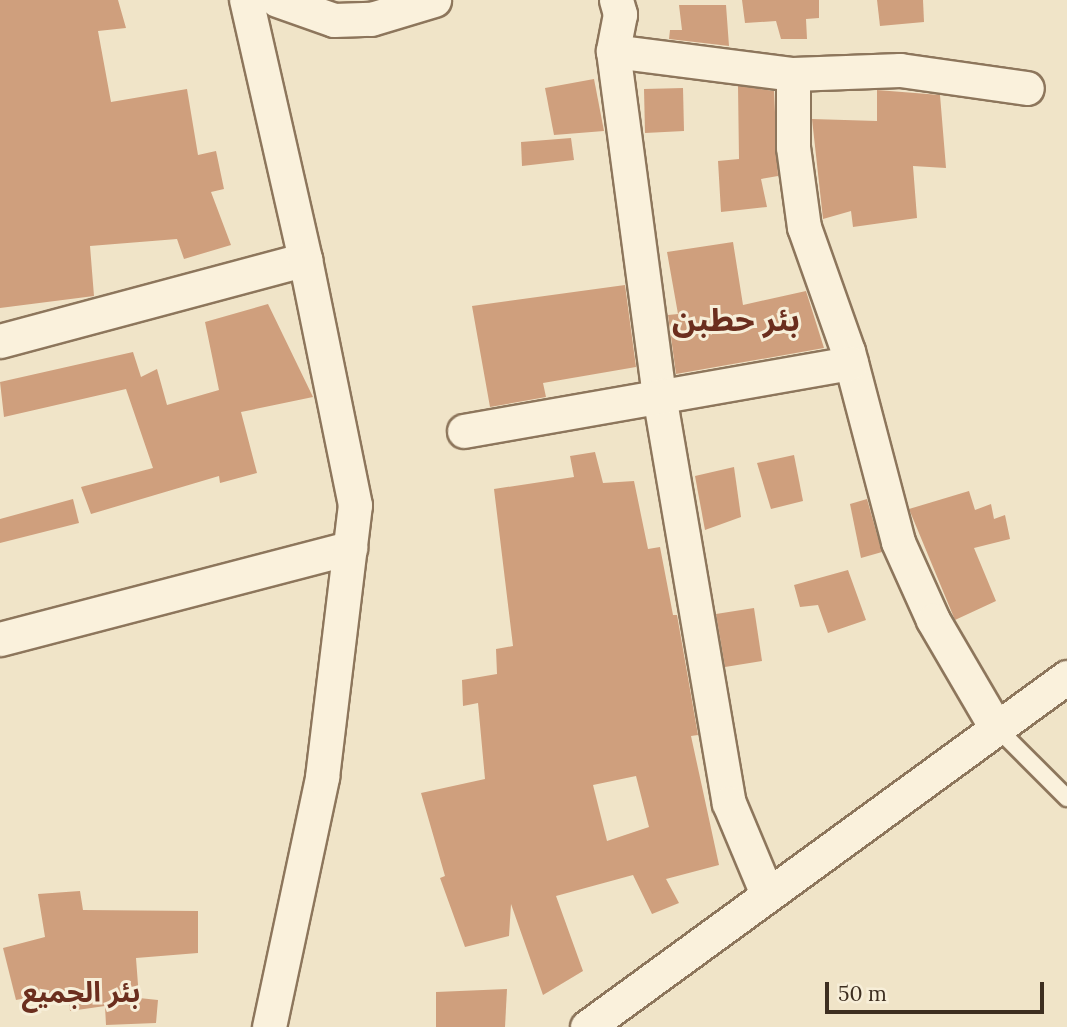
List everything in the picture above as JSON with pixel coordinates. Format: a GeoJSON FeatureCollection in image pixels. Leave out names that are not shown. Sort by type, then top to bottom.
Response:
{"type":"FeatureCollection","features":[{"type":"Feature","properties":{"kind":"street"},"geometry":{"type":"LineString","coordinates":[[246,0],[305,259],[355,505],[322,777],[269,1027]]}},
{"type":"Feature","properties":{"kind":"street"},"geometry":{"type":"LineString","coordinates":[[277,0],[334,20],[371,19],[434,0]]}},
{"type":"Feature","properties":{"kind":"street"},"geometry":{"type":"LineString","coordinates":[[617,0],[620,14],[612,51],[659,395],[729,803],[767,894]]}},
{"type":"Feature","properties":{"kind":"street"},"geometry":{"type":"LineString","coordinates":[[612,51],[793,74],[900,70],[1027,88]]}},
{"type":"Feature","properties":{"kind":"street"},"geometry":{"type":"LineString","coordinates":[[793,74],[793,147],[804,226],[851,363],[898,542],[933,620],[995,726]]}},
{"type":"Feature","properties":{"kind":"street"},"geometry":{"type":"LineString","coordinates":[[0,341],[305,259]]}},
{"type":"Feature","properties":{"kind":"street"},"geometry":{"type":"LineString","coordinates":[[464,431],[851,363]]}},
{"type":"Feature","properties":{"kind":"street"},"geometry":{"type":"LineString","coordinates":[[0,639],[350,548]]}},
{"type":"Feature","properties":{"kind":"street"},"geometry":{"type":"LineString","coordinates":[[587,1027],[995,726],[1067,677]]}},
{"type":"Feature","properties":{"kind":"lane"},"geometry":{"type":"LineString","coordinates":[[995,726],[1067,798]]}},
{"type":"Feature","properties":{"kind":"building"},"geometry":{"type":"Polygon","coordinates":[[[0,0],[118,0],[126,28],[98,31],[111,102],[187,89],[198,155],[216,151],[224,189],[211,192],[231,245],[184,259],[177,239],[90,246],[94,296],[0,308],[0,0]]]}},
{"type":"Feature","properties":{"kind":"building"},"geometry":{"type":"Polygon","coordinates":[[[742,0],[819,0],[819,18],[806,19],[807,39],[781,39],[776,21],[745,23],[742,0]]]}},
{"type":"Feature","properties":{"kind":"building"},"geometry":{"type":"Polygon","coordinates":[[[877,0],[923,0],[924,22],[880,26],[877,0]]]}},
{"type":"Feature","properties":{"kind":"building"},"geometry":{"type":"Polygon","coordinates":[[[679,5],[726,5],[729,46],[669,39],[670,30],[682,30],[679,5]]]}},
{"type":"Feature","properties":{"kind":"building"},"geometry":{"type":"Polygon","coordinates":[[[594,79],[604,131],[554,135],[545,88],[594,79]]]}},
{"type":"Feature","properties":{"kind":"building"},"geometry":{"type":"Polygon","coordinates":[[[738,86],[774,91],[778,176],[761,179],[767,207],[721,212],[718,161],[739,159],[738,86]]]}},
{"type":"Feature","properties":{"kind":"building"},"geometry":{"type":"Polygon","coordinates":[[[683,88],[684,131],[645,133],[644,89],[683,88]]]}},
{"type":"Feature","properties":{"kind":"building"},"geometry":{"type":"Polygon","coordinates":[[[877,90],[940,95],[946,168],[913,166],[917,218],[853,227],[851,211],[823,219],[812,119],[877,121],[877,90]]]}},
{"type":"Feature","properties":{"kind":"building"},"geometry":{"type":"Polygon","coordinates":[[[571,138],[574,160],[522,166],[521,142],[571,138]]]}},
{"type":"Feature","properties":{"kind":"building"},"geometry":{"type":"Polygon","coordinates":[[[733,242],[743,305],[806,291],[824,348],[676,374],[668,315],[678,314],[667,252],[733,242]]]}},
{"type":"Feature","properties":{"kind":"building"},"geometry":{"type":"Polygon","coordinates":[[[625,285],[636,367],[543,383],[546,397],[490,407],[472,306],[625,285]]]}},
{"type":"Feature","properties":{"kind":"building"},"geometry":{"type":"Polygon","coordinates":[[[268,304],[313,397],[241,412],[257,473],[220,483],[219,476],[91,514],[81,487],[153,468],[126,389],[4,417],[0,382],[133,352],[141,377],[157,369],[167,405],[219,390],[205,322],[268,304]]]}},
{"type":"Feature","properties":{"kind":"building"},"geometry":{"type":"Polygon","coordinates":[[[595,452],[603,483],[634,481],[648,549],[660,547],[673,615],[677,615],[698,735],[691,736],[719,865],[666,879],[679,903],[652,914],[633,875],[556,896],[583,971],[543,995],[511,904],[509,936],[465,947],[440,878],[445,876],[421,793],[485,779],[478,703],[463,706],[462,680],[497,674],[496,649],[513,646],[494,489],[574,477],[570,456],[595,452]],[[636,776],[593,785],[607,841],[649,827],[636,776]]]}},
{"type":"Feature","properties":{"kind":"building"},"geometry":{"type":"Polygon","coordinates":[[[794,455],[803,501],[771,509],[757,463],[794,455]]]}},
{"type":"Feature","properties":{"kind":"building"},"geometry":{"type":"Polygon","coordinates":[[[734,467],[741,517],[705,530],[695,476],[734,467]]]}},
{"type":"Feature","properties":{"kind":"building"},"geometry":{"type":"Polygon","coordinates":[[[969,491],[975,510],[991,504],[994,519],[1005,515],[1010,539],[974,548],[996,601],[955,620],[909,509],[969,491]]]}},
{"type":"Feature","properties":{"kind":"building"},"geometry":{"type":"Polygon","coordinates":[[[73,499],[79,523],[0,543],[0,519],[73,499]]]}},
{"type":"Feature","properties":{"kind":"building"},"geometry":{"type":"Polygon","coordinates":[[[867,499],[882,552],[861,558],[850,504],[867,499]]]}},
{"type":"Feature","properties":{"kind":"building"},"geometry":{"type":"Polygon","coordinates":[[[848,570],[866,620],[828,633],[818,605],[800,607],[794,585],[848,570]]]}},
{"type":"Feature","properties":{"kind":"building"},"geometry":{"type":"Polygon","coordinates":[[[754,608],[762,661],[725,667],[716,614],[754,608]]]}},
{"type":"Feature","properties":{"kind":"building"},"geometry":{"type":"Polygon","coordinates":[[[80,891],[83,910],[198,911],[198,953],[136,958],[139,998],[158,1000],[156,1023],[106,1025],[105,1006],[70,1011],[68,990],[16,1000],[3,948],[45,937],[38,894],[80,891]]]}},
{"type":"Feature","properties":{"kind":"building"},"geometry":{"type":"Polygon","coordinates":[[[507,989],[505,1027],[436,1027],[436,992],[507,989]]]}},
{"type":"Feature","properties":{"kind":"district","name":"بئر حطبن"},"geometry":{"type":"Point","coordinates":[736,320]}},
{"type":"Feature","properties":{"kind":"district","name":"بئر الجميع"},"geometry":{"type":"Point","coordinates":[81,992]}}]}
